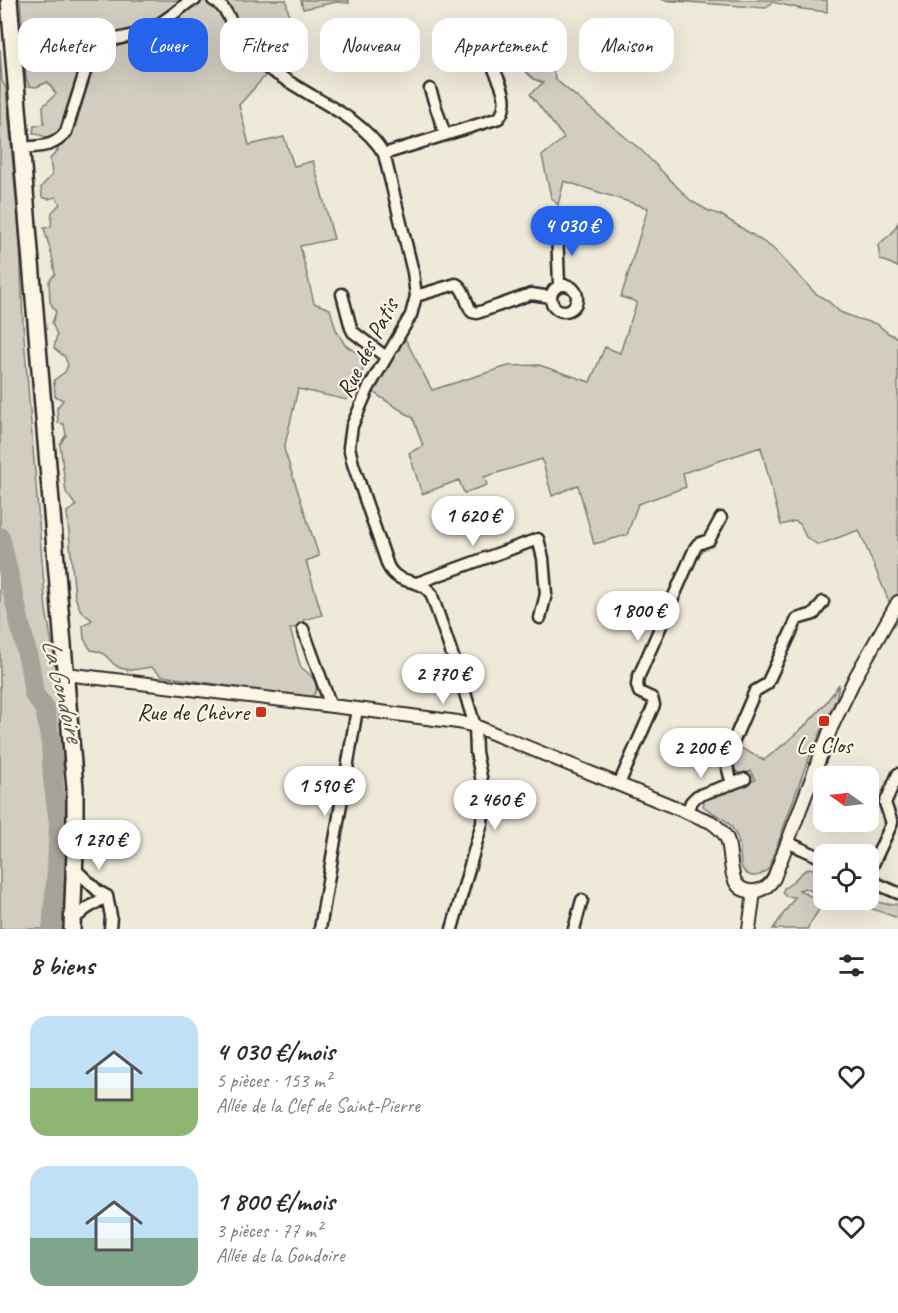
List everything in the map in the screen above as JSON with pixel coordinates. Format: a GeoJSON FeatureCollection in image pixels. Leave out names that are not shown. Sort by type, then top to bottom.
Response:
{"type":"FeatureCollection","features":[{"type":"Feature","properties":{"kind":"main road"},"geometry":{"type":"LineString","coordinates":[[9,0],[75,788],[72,925]]}},
{"type":"Feature","properties":{"kind":"street"},"geometry":{"type":"LineString","coordinates":[[21,148],[45,146],[56,142],[66,132],[90,56],[97,46],[148,30],[190,1],[195,0]]}},
{"type":"Feature","properties":{"kind":"street","name":"Rue des Patis"},"geometry":{"type":"LineString","coordinates":[[213,0],[227,12],[238,41],[250,57],[359,126],[376,141],[384,154],[413,272],[416,296],[411,315],[368,389],[356,415],[349,447],[388,566],[396,576],[425,586],[431,593],[475,726],[476,752],[483,792],[482,823],[452,929]]}},
{"type":"Feature","properties":{"kind":"street"},"geometry":{"type":"LineString","coordinates":[[384,154],[499,118],[504,110],[505,98],[495,72]]}},
{"type":"Feature","properties":{"kind":"street"},"geometry":{"type":"LineString","coordinates":[[430,89],[445,135]]}},
{"type":"Feature","properties":{"kind":"street"},"geometry":{"type":"LineString","coordinates":[[558,230],[559,285]]}},
{"type":"Feature","properties":{"kind":"street"},"geometry":{"type":"LineString","coordinates":[[416,296],[456,284],[462,288],[469,308],[472,312],[477,313],[531,294],[551,297]]}},
{"type":"Feature","properties":{"kind":"street"},"geometry":{"type":"LineString","coordinates":[[567,284],[575,289],[578,297],[576,305],[569,310],[560,310],[553,305],[551,297],[553,290],[559,285],[567,284]]}},
{"type":"Feature","properties":{"kind":"street"},"geometry":{"type":"LineString","coordinates":[[342,294],[353,332],[386,357]]}},
{"type":"Feature","properties":{"kind":"street"},"geometry":{"type":"LineString","coordinates":[[619,784],[654,705],[652,698],[639,692],[638,678],[695,548],[698,544],[709,540],[721,518]]}},
{"type":"Feature","properties":{"kind":"street"},"geometry":{"type":"LineString","coordinates":[[417,583],[538,539],[543,558],[546,594],[540,618]]}},
{"type":"Feature","properties":{"kind":"street"},"geometry":{"type":"LineString","coordinates":[[732,784],[727,766],[728,754],[755,691],[767,684],[797,619],[814,614],[823,602]]}},
{"type":"Feature","properties":{"kind":"street"},"geometry":{"type":"LineString","coordinates":[[66,674],[357,709],[475,726],[711,822],[721,830],[728,842],[733,878],[744,890],[753,892],[763,890],[771,884],[831,728],[860,668],[898,602]]}},
{"type":"Feature","properties":{"kind":"street"},"geometry":{"type":"LineString","coordinates":[[303,629],[331,706]]}},
{"type":"Feature","properties":{"kind":"street"},"geometry":{"type":"LineString","coordinates":[[320,929],[357,709]]}},
{"type":"Feature","properties":{"kind":"street"},"geometry":{"type":"LineString","coordinates":[[879,853],[892,824],[885,803],[898,774]]}},
{"type":"Feature","properties":{"kind":"street"},"geometry":{"type":"LineString","coordinates":[[687,812],[691,802],[697,796],[746,779]]}},
{"type":"Feature","properties":{"kind":"street"},"geometry":{"type":"LineString","coordinates":[[788,842],[813,854]]}},
{"type":"Feature","properties":{"kind":"street"},"geometry":{"type":"LineString","coordinates":[[75,868],[98,891],[107,896],[111,916],[110,929]]}},
{"type":"Feature","properties":{"kind":"street"},"geometry":{"type":"LineString","coordinates":[[879,884],[898,893]]}},
{"type":"Feature","properties":{"kind":"street"},"geometry":{"type":"LineString","coordinates":[[749,929],[753,892]]}},
{"type":"Feature","properties":{"kind":"street"},"geometry":{"type":"LineString","coordinates":[[72,925],[87,909],[107,896]]}},
{"type":"Feature","properties":{"kind":"street"},"geometry":{"type":"LineString","coordinates":[[574,929],[582,900]]}},
{"type":"Feature","properties":{"kind":"shaded area"},"geometry":{"type":"Polygon","coordinates":[[[20,0],[286,0],[289,18],[220,18],[220,72],[269,72],[239,105],[249,145],[284,137],[294,166],[313,161],[334,239],[300,246],[314,303],[330,309],[336,330],[345,345],[368,360],[347,400],[298,389],[284,449],[319,556],[306,561],[322,615],[304,620],[298,627],[290,629],[301,667],[315,683],[315,692],[310,698],[162,676],[151,667],[134,670],[122,669],[104,655],[91,650],[84,639],[83,626],[92,620],[81,611],[75,597],[67,512],[76,506],[66,492],[60,444],[66,435],[64,424],[58,423],[57,408],[63,400],[55,396],[54,380],[65,372],[68,365],[65,357],[54,348],[57,335],[52,323],[56,312],[50,302],[49,281],[55,274],[44,228],[51,227],[52,212],[60,204],[56,197],[48,199],[42,197],[41,187],[52,175],[50,159],[58,150],[56,133],[46,137],[33,133],[34,126],[44,124],[43,106],[56,94],[48,82],[36,87],[29,86],[26,72],[116,72],[116,18],[21,18],[20,0]]]}},
{"type":"Feature","properties":{"kind":"shaded area"},"geometry":{"type":"Polygon","coordinates":[[[301,0],[349,0],[349,3],[336,2],[303,9],[301,0]]]}},
{"type":"Feature","properties":{"kind":"shaded area"},"geometry":{"type":"Polygon","coordinates":[[[661,0],[827,0],[827,12],[772,2],[766,8],[661,0]]]}},
{"type":"Feature","properties":{"kind":"shaded area"},"geometry":{"type":"Polygon","coordinates":[[[0,49],[2,81],[6,88],[20,241],[23,325],[46,610],[56,666],[63,755],[60,929],[0,929],[0,49]]]}},
{"type":"Feature","properties":{"kind":"shaded area"},"geometry":{"type":"Polygon","coordinates":[[[526,72],[553,72],[556,80],[641,150],[691,201],[721,215],[773,248],[815,293],[840,312],[877,324],[898,338],[898,602],[893,611],[859,530],[818,545],[806,537],[800,524],[795,521],[781,525],[761,447],[683,473],[686,487],[638,504],[627,535],[594,544],[578,485],[552,496],[542,459],[484,477],[487,485],[464,493],[459,480],[422,494],[409,453],[423,446],[413,418],[368,389],[401,331],[432,390],[508,366],[539,365],[590,382],[605,347],[620,353],[637,302],[621,297],[648,208],[564,181],[558,205],[551,197],[542,156],[564,138],[530,94],[543,83],[526,72]]]}},
{"type":"Feature","properties":{"kind":"shaded area"},"geometry":{"type":"Polygon","coordinates":[[[898,223],[898,267],[880,259],[878,245],[892,233],[898,223]]]}},
{"type":"Feature","properties":{"kind":"shaded area"},"geometry":{"type":"Polygon","coordinates":[[[839,684],[836,699],[806,765],[769,868],[757,876],[747,874],[742,867],[737,836],[725,820],[703,806],[704,802],[707,797],[730,791],[755,780],[751,771],[741,774],[732,767],[731,760],[735,745],[764,760],[824,706],[839,684]]]}},
{"type":"Feature","properties":{"kind":"shaded area"},"geometry":{"type":"Polygon","coordinates":[[[810,868],[813,869],[813,892],[805,888],[799,890],[813,898],[813,910],[819,910],[807,929],[773,929],[795,897],[785,896],[784,888],[810,868]]]}},
{"type":"Feature","properties":{"kind":"shaded area"},"geometry":{"type":"Polygon","coordinates":[[[879,902],[896,904],[898,918],[875,910],[879,910],[879,902]]]}},
{"type":"Feature","properties":{"kind":"waterway","name":"La Gondoire"},"geometry":{"type":"LineString","coordinates":[[0,537],[30,667],[34,694],[45,709],[51,744],[59,823],[52,929]]}},
{"type":"Feature","properties":{"kind":"place","name":"Rue de Chèvre"},"geometry":{"type":"Point","coordinates":[261,712]}},
{"type":"Feature","properties":{"kind":"place","name":"Le Clos"},"geometry":{"type":"Point","coordinates":[824,721]}}]}
